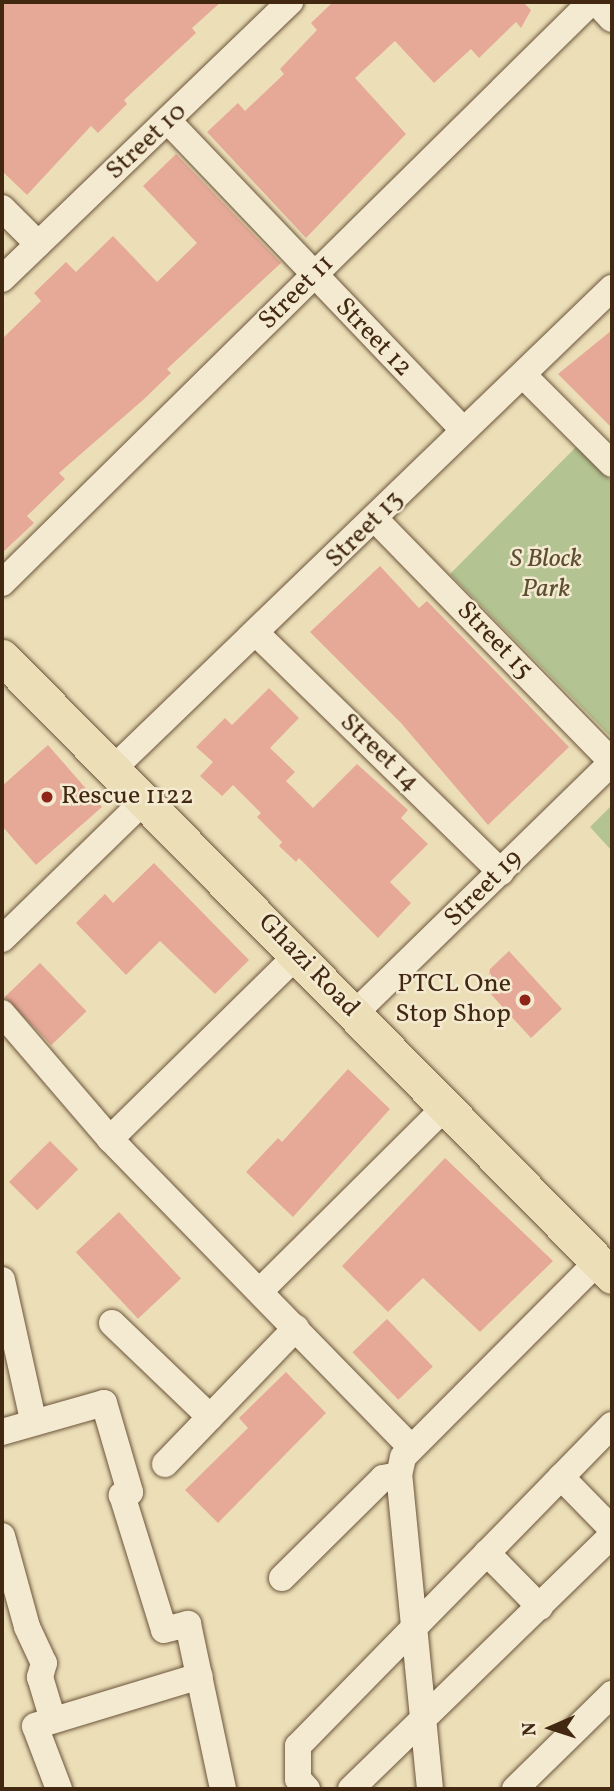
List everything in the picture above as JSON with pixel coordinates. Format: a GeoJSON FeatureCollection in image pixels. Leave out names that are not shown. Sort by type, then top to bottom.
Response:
{"type":"FeatureCollection","features":[{"type":"Feature","properties":{"kind":"main road","name":"Ghazi Road"},"geometry":{"type":"LineString","coordinates":[[2,657],[298,954],[444,1108],[605,1268]]}},
{"type":"Feature","properties":{"kind":"street","name":"Street 10"},"geometry":{"type":"LineString","coordinates":[[2,279],[169,122],[290,2]]}},
{"type":"Feature","properties":{"kind":"street"},"geometry":{"type":"LineString","coordinates":[[593,2],[612,19]]}},
{"type":"Feature","properties":{"kind":"street","name":"Street 11"},"geometry":{"type":"LineString","coordinates":[[2,583],[593,2]]}},
{"type":"Feature","properties":{"kind":"street","name":"Street 12"},"geometry":{"type":"LineString","coordinates":[[169,122],[313,277],[463,430]]}},
{"type":"Feature","properties":{"kind":"street"},"geometry":{"type":"LineString","coordinates":[[2,208],[38,244]]}},
{"type":"Feature","properties":{"kind":"street","name":"Street 13"},"geometry":{"type":"LineString","coordinates":[[114,768],[376,520],[463,430],[524,376],[612,288]]}},
{"type":"Feature","properties":{"kind":"street"},"geometry":{"type":"LineString","coordinates":[[524,376],[612,464]]}},
{"type":"Feature","properties":{"kind":"street","name":"Street 15"},"geometry":{"type":"LineString","coordinates":[[376,520],[612,762]]}},
{"type":"Feature","properties":{"kind":"street","name":"Street 14"},"geometry":{"type":"LineString","coordinates":[[257,634],[501,872]]}},
{"type":"Feature","properties":{"kind":"street","name":"Street 19"},"geometry":{"type":"LineString","coordinates":[[354,1014],[612,762]]}},
{"type":"Feature","properties":{"kind":"street"},"geometry":{"type":"LineString","coordinates":[[2,939],[145,801]]}},
{"type":"Feature","properties":{"kind":"street"},"geometry":{"type":"LineString","coordinates":[[110,1139],[298,954]]}},
{"type":"Feature","properties":{"kind":"street"},"geometry":{"type":"LineString","coordinates":[[2,1013],[110,1139],[410,1446]]}},
{"type":"Feature","properties":{"kind":"street"},"geometry":{"type":"LineString","coordinates":[[260,1291],[444,1108]]}},
{"type":"Feature","properties":{"kind":"street"},"geometry":{"type":"LineString","coordinates":[[430,1789],[400,1475],[410,1446],[605,1268]]}},
{"type":"Feature","properties":{"kind":"street"},"geometry":{"type":"LineString","coordinates":[[2,1280],[33,1420]]}},
{"type":"Feature","properties":{"kind":"street"},"geometry":{"type":"LineString","coordinates":[[112,1323],[210,1417]]}},
{"type":"Feature","properties":{"kind":"street"},"geometry":{"type":"LineString","coordinates":[[165,1464],[296,1328]]}},
{"type":"Feature","properties":{"kind":"street"},"geometry":{"type":"LineString","coordinates":[[2,1432],[33,1420],[104,1403],[130,1492],[122,1495],[164,1630],[188,1624],[223,1789]]}},
{"type":"Feature","properties":{"kind":"street"},"geometry":{"type":"LineString","coordinates":[[307,1789],[298,1779],[298,1746],[612,1425]]}},
{"type":"Feature","properties":{"kind":"street"},"geometry":{"type":"LineString","coordinates":[[282,1578],[383,1478],[400,1475]]}},
{"type":"Feature","properties":{"kind":"street"},"geometry":{"type":"LineString","coordinates":[[561,1477],[612,1529]]}},
{"type":"Feature","properties":{"kind":"street"},"geometry":{"type":"LineString","coordinates":[[351,1789],[424,1723],[612,1535]]}},
{"type":"Feature","properties":{"kind":"street"},"geometry":{"type":"LineString","coordinates":[[2,1536],[27,1627],[44,1663],[40,1677],[53,1720]]}},
{"type":"Feature","properties":{"kind":"street"},"geometry":{"type":"LineString","coordinates":[[487,1553],[540,1607]]}},
{"type":"Feature","properties":{"kind":"street"},"geometry":{"type":"LineString","coordinates":[[60,1789],[35,1726],[200,1676]]}},
{"type":"Feature","properties":{"kind":"street"},"geometry":{"type":"LineString","coordinates":[[515,1789],[612,1694]]}},
{"type":"Feature","properties":{"kind":"green space","name":"S Block Park"},"geometry":{"type":"Polygon","coordinates":[[[577,446],[612,482],[612,738],[450,574],[577,446]]]}},
{"type":"Feature","properties":{"kind":"green space"},"geometry":{"type":"Polygon","coordinates":[[[612,805],[612,851],[590,827],[612,805]]]}},
{"type":"Feature","properties":{"kind":"building"},"geometry":{"type":"Polygon","coordinates":[[[2,2],[221,2],[192,28],[196,33],[124,100],[127,104],[98,133],[91,126],[27,195],[2,171],[2,2]]]}},
{"type":"Feature","properties":{"kind":"building"},"geometry":{"type":"Polygon","coordinates":[[[333,2],[523,2],[531,10],[521,28],[516,22],[479,58],[471,49],[434,83],[395,41],[355,78],[406,134],[306,238],[207,132],[238,103],[245,111],[284,74],[280,69],[317,30],[311,23],[333,2]]]}},
{"type":"Feature","properties":{"kind":"building"},"geometry":{"type":"Polygon","coordinates":[[[176,154],[281,263],[167,369],[171,373],[143,400],[59,473],[65,479],[27,516],[34,523],[2,553],[2,339],[41,301],[34,293],[66,262],[76,272],[113,236],[157,282],[197,243],[143,186],[176,154]]]}},
{"type":"Feature","properties":{"kind":"building"},"geometry":{"type":"Polygon","coordinates":[[[612,330],[612,428],[558,374],[612,330]]]}},
{"type":"Feature","properties":{"kind":"building"},"geometry":{"type":"Polygon","coordinates":[[[380,566],[419,608],[427,601],[569,747],[488,825],[401,723],[310,632],[380,566]]]}},
{"type":"Feature","properties":{"kind":"building"},"geometry":{"type":"Polygon","coordinates":[[[269,688],[299,718],[270,748],[295,772],[286,781],[313,808],[357,764],[408,810],[401,818],[428,844],[390,882],[411,903],[378,938],[299,858],[296,862],[279,846],[282,842],[257,817],[261,813],[233,785],[222,796],[200,776],[213,762],[196,747],[225,718],[232,725],[269,688]]]}},
{"type":"Feature","properties":{"kind":"building","name":"Rescue 1122"},"geometry":{"type":"Polygon","coordinates":[[[48,745],[102,807],[36,865],[2,826],[2,786],[48,745]]]}},
{"type":"Feature","properties":{"kind":"building"},"geometry":{"type":"Polygon","coordinates":[[[154,863],[249,960],[215,994],[160,941],[126,975],[76,923],[105,894],[113,903],[154,863]]]}},
{"type":"Feature","properties":{"kind":"building","name":"PTCL One Stop Shop"},"geometry":{"type":"Polygon","coordinates":[[[509,951],[562,1009],[531,1038],[487,990],[490,969],[509,951]]]}},
{"type":"Feature","properties":{"kind":"building"},"geometry":{"type":"Polygon","coordinates":[[[40,963],[87,1011],[51,1045],[5,997],[40,963]]]}},
{"type":"Feature","properties":{"kind":"building"},"geometry":{"type":"Polygon","coordinates":[[[348,1069],[390,1109],[293,1217],[246,1172],[278,1138],[282,1142],[348,1069]]]}},
{"type":"Feature","properties":{"kind":"building"},"geometry":{"type":"Polygon","coordinates":[[[50,1141],[78,1169],[37,1210],[9,1182],[50,1141]]]}},
{"type":"Feature","properties":{"kind":"building"},"geometry":{"type":"Polygon","coordinates":[[[445,1158],[553,1261],[480,1332],[423,1278],[388,1312],[342,1266],[445,1158]]]}},
{"type":"Feature","properties":{"kind":"building"},"geometry":{"type":"Polygon","coordinates":[[[119,1212],[181,1279],[138,1319],[76,1252],[119,1212]]]}},
{"type":"Feature","properties":{"kind":"building"},"geometry":{"type":"Polygon","coordinates":[[[387,1319],[433,1366],[398,1400],[352,1352],[387,1319]]]}},
{"type":"Feature","properties":{"kind":"building"},"geometry":{"type":"Polygon","coordinates":[[[286,1372],[326,1413],[218,1523],[185,1490],[248,1428],[239,1418],[286,1372]]]}},
{"type":"Feature","properties":{"kind":"place","name":"Rescue 1122"},"geometry":{"type":"Point","coordinates":[47,797]}},
{"type":"Feature","properties":{"kind":"place","name":"PTCL One Stop Shop"},"geometry":{"type":"Point","coordinates":[525,1000]}}]}
